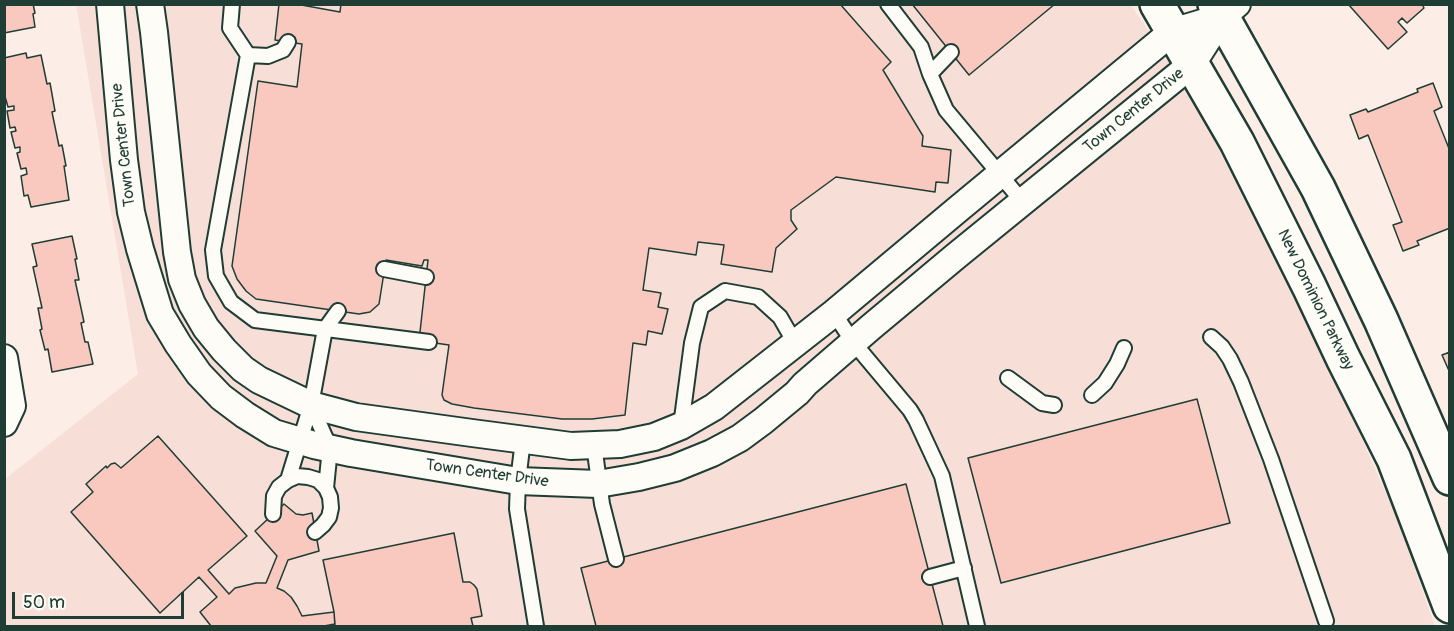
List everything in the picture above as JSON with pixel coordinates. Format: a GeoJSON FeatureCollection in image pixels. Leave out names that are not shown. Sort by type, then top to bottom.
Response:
{"type":"FeatureCollection","features":[{"type":"Feature","properties":{"kind":"main road"},"geometry":{"type":"LineString","coordinates":[[1225,9],[1318,188],[1382,320],[1449,478]]}},
{"type":"Feature","properties":{"kind":"main road","name":"New Dominion Parkway"},"geometry":{"type":"LineString","coordinates":[[1165,18],[1247,162],[1342,358],[1394,459],[1449,606]]}},
{"type":"Feature","properties":{"kind":"street","name":"Town Center Drive"},"geometry":{"type":"LineString","coordinates":[[110,4],[131,212],[143,260],[160,314],[199,374],[221,397],[274,433],[299,441],[351,453],[518,481],[598,484],[675,468],[712,453],[740,438],[763,421],[1022,201],[1192,64],[1225,9]]}},
{"type":"Feature","properties":{"kind":"street"},"geometry":{"type":"LineString","coordinates":[[150,4],[177,252],[182,279],[192,304],[206,328],[224,350],[243,369],[259,380],[311,405],[356,417],[560,445],[620,444],[654,437],[681,426],[714,407],[834,313],[999,175],[1165,18],[1225,9]]}},
{"type":"Feature","properties":{"kind":"street"},"geometry":{"type":"LineString","coordinates":[[4,358],[12,406],[4,423]]}},
{"type":"Feature","properties":{"kind":"lane"},"geometry":{"type":"LineString","coordinates":[[232,4],[230,28],[248,55],[213,250],[216,276],[231,302],[255,320],[429,342]]}},
{"type":"Feature","properties":{"kind":"lane"},"geometry":{"type":"LineString","coordinates":[[888,4],[921,47],[946,110],[1022,201]]}},
{"type":"Feature","properties":{"kind":"lane"},"geometry":{"type":"LineString","coordinates":[[248,55],[268,56],[283,50],[288,42]]}},
{"type":"Feature","properties":{"kind":"lane"},"geometry":{"type":"LineString","coordinates":[[930,74],[951,52]]}},
{"type":"Feature","properties":{"kind":"lane"},"geometry":{"type":"LineString","coordinates":[[384,269],[426,277]]}},
{"type":"Feature","properties":{"kind":"lane"},"geometry":{"type":"LineString","coordinates":[[681,426],[692,343],[701,307],[725,291],[758,297],[780,317],[795,343]]}},
{"type":"Feature","properties":{"kind":"lane"},"geometry":{"type":"LineString","coordinates":[[288,480],[311,405],[325,329],[338,310]]}},
{"type":"Feature","properties":{"kind":"lane"},"geometry":{"type":"LineString","coordinates":[[834,313],[854,342],[910,410],[942,476],[977,627]]}},
{"type":"Feature","properties":{"kind":"lane"},"geometry":{"type":"LineString","coordinates":[[1211,338],[1222,346],[1241,382],[1271,459],[1326,621]]}},
{"type":"Feature","properties":{"kind":"lane"},"geometry":{"type":"LineString","coordinates":[[1092,395],[1104,383],[1117,364],[1124,348]]}},
{"type":"Feature","properties":{"kind":"lane"},"geometry":{"type":"LineString","coordinates":[[1008,378],[1042,403],[1054,405]]}},
{"type":"Feature","properties":{"kind":"lane"},"geometry":{"type":"LineString","coordinates":[[311,405],[330,448],[326,488]]}},
{"type":"Feature","properties":{"kind":"lane"},"geometry":{"type":"LineString","coordinates":[[523,440],[517,509],[536,627]]}},
{"type":"Feature","properties":{"kind":"lane"},"geometry":{"type":"LineString","coordinates":[[594,445],[598,484],[616,559]]}},
{"type":"Feature","properties":{"kind":"lane"},"geometry":{"type":"LineString","coordinates":[[273,514],[274,496],[279,487],[288,480],[297,476],[318,480],[326,488],[331,508],[329,517],[315,532]]}},
{"type":"Feature","properties":{"kind":"lane"},"geometry":{"type":"LineString","coordinates":[[930,577],[964,568]]}},
{"type":"Feature","properties":{"kind":"shaded area"},"geometry":{"type":"Polygon","coordinates":[[[76,4],[1131,5],[1219,134],[1315,335],[1395,513],[1435,626],[5,626],[5,479],[138,374],[76,4]]]}},
{"type":"Feature","properties":{"kind":"building"},"geometry":{"type":"Polygon","coordinates":[[[4,4],[33,4],[35,27],[4,33],[4,4]]]}},
{"type":"Feature","properties":{"kind":"building"},"geometry":{"type":"Polygon","coordinates":[[[279,4],[296,4],[340,12],[341,4],[840,4],[891,62],[883,70],[923,136],[922,146],[951,150],[948,183],[936,182],[935,192],[836,177],[791,210],[791,220],[797,229],[776,248],[772,272],[721,264],[724,245],[698,242],[696,255],[649,248],[643,290],[661,293],[658,307],[668,309],[662,334],[648,331],[646,345],[633,343],[625,415],[592,419],[562,419],[452,404],[444,400],[442,395],[449,345],[428,342],[420,332],[428,260],[424,260],[422,266],[386,260],[379,304],[370,312],[359,314],[256,299],[237,279],[232,266],[258,81],[297,87],[302,44],[275,40],[279,4]]]}},
{"type":"Feature","properties":{"kind":"building"},"geometry":{"type":"Polygon","coordinates":[[[912,4],[1055,4],[969,75],[912,4]]]}},
{"type":"Feature","properties":{"kind":"building"},"geometry":{"type":"Polygon","coordinates":[[[1348,4],[1424,4],[1424,8],[1407,23],[1402,18],[1398,22],[1407,32],[1388,49],[1348,4]]]}},
{"type":"Feature","properties":{"kind":"building"},"geometry":{"type":"Polygon","coordinates":[[[26,53],[27,58],[41,55],[47,84],[50,83],[55,111],[52,112],[59,146],[62,145],[69,200],[31,207],[28,195],[24,196],[21,176],[27,174],[26,168],[21,169],[17,153],[20,152],[20,147],[15,148],[11,132],[16,131],[15,127],[10,128],[7,111],[14,110],[14,106],[8,107],[4,93],[4,58],[26,53]]]}},
{"type":"Feature","properties":{"kind":"building"},"geometry":{"type":"Polygon","coordinates":[[[1433,83],[1442,107],[1434,111],[1450,151],[1450,228],[1417,241],[1419,245],[1403,251],[1393,225],[1402,222],[1368,135],[1359,139],[1350,115],[1366,109],[1368,112],[1418,92],[1417,89],[1433,83]]]}},
{"type":"Feature","properties":{"kind":"building"},"geometry":{"type":"Polygon","coordinates":[[[72,236],[79,280],[75,280],[84,322],[81,323],[93,364],[52,372],[48,349],[45,350],[40,330],[42,329],[38,308],[42,308],[33,267],[37,266],[32,244],[72,236]]]}},
{"type":"Feature","properties":{"kind":"building"},"geometry":{"type":"Polygon","coordinates":[[[1450,352],[1450,373],[1442,355],[1450,352]]]}},
{"type":"Feature","properties":{"kind":"building"},"geometry":{"type":"Polygon","coordinates":[[[1197,399],[1230,523],[1001,583],[968,458],[1197,399]]]}},
{"type":"Feature","properties":{"kind":"building"},"geometry":{"type":"Polygon","coordinates":[[[158,436],[247,536],[208,570],[229,594],[235,588],[266,583],[277,556],[255,531],[284,504],[296,514],[312,513],[319,551],[288,560],[277,588],[291,597],[302,616],[334,612],[335,624],[324,626],[211,626],[200,612],[217,597],[199,577],[160,613],[71,512],[93,492],[86,484],[106,466],[107,468],[115,463],[121,468],[158,436]]]}},
{"type":"Feature","properties":{"kind":"building"},"geometry":{"type":"Polygon","coordinates":[[[906,484],[943,626],[596,626],[581,568],[906,484]]]}},
{"type":"Feature","properties":{"kind":"building"},"geometry":{"type":"Polygon","coordinates":[[[454,533],[463,582],[470,582],[477,589],[482,616],[471,618],[473,626],[335,626],[323,560],[454,533]]]}}]}
